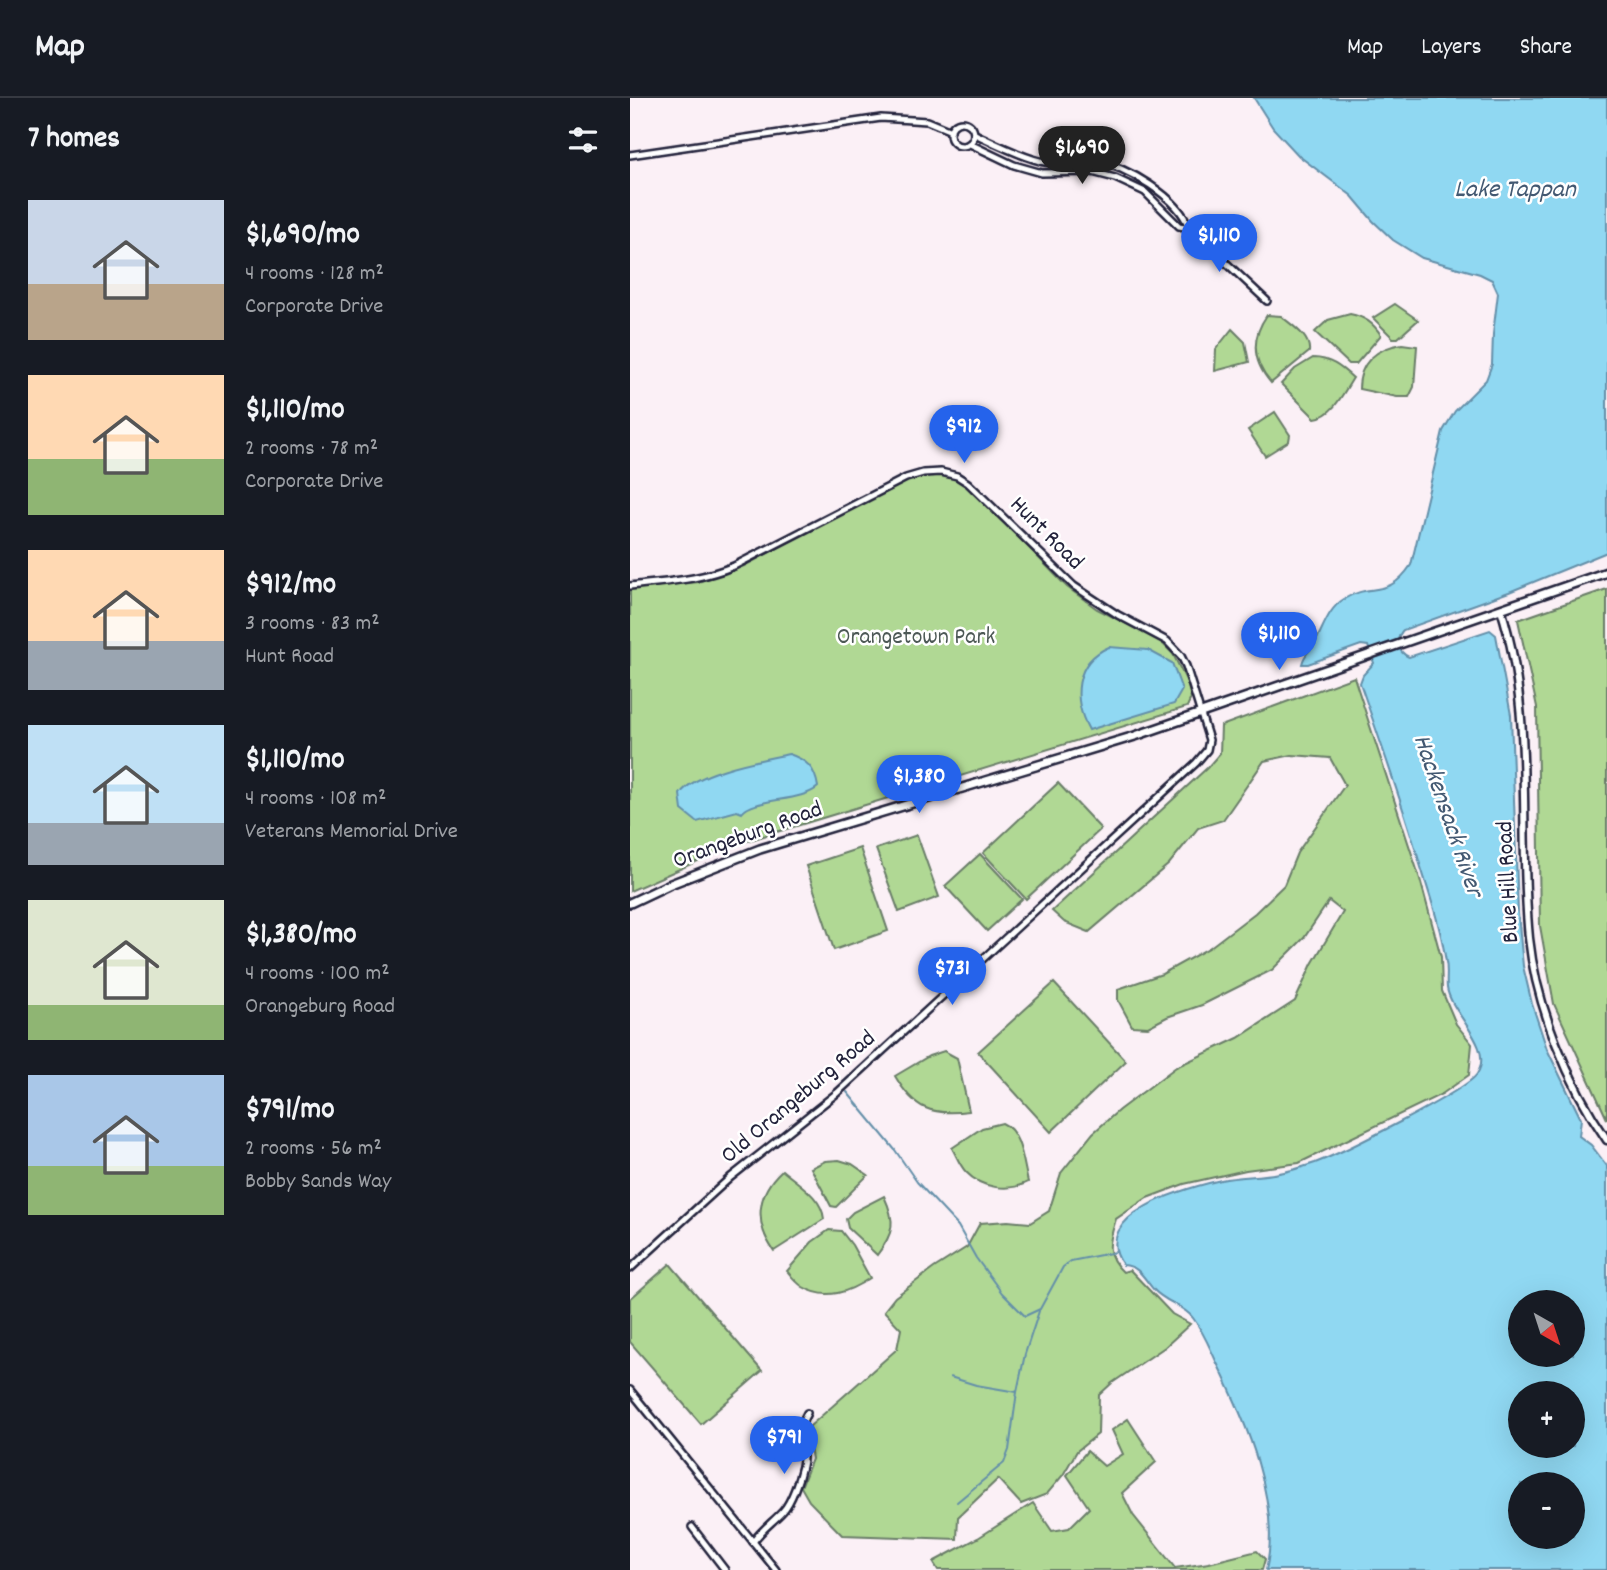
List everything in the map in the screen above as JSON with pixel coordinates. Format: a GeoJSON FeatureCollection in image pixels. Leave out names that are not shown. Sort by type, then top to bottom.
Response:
{"type":"FeatureCollection","features":[{"type":"Feature","properties":{"kind":"main road","name":"Orangeburg Road"},"geometry":{"type":"LineString","coordinates":[[630,903],[760,849],[1135,736],[1607,572]]}},
{"type":"Feature","properties":{"kind":"street"},"geometry":{"type":"LineString","coordinates":[[630,155],[881,118],[927,121],[951,131]]}},
{"type":"Feature","properties":{"kind":"street"},"geometry":{"type":"LineString","coordinates":[[975,134],[970,144],[962,147],[955,144],[951,137],[951,131],[958,123],[966,123],[972,127],[975,134],[1007,149],[1046,162],[1094,161],[1116,167],[1147,181],[1186,218],[1189,228],[1267,301]]}},
{"type":"Feature","properties":{"kind":"street"},"geometry":{"type":"LineString","coordinates":[[970,144],[1014,165],[1044,173],[1092,172],[1115,178],[1145,192],[1179,226],[1189,228]]}},
{"type":"Feature","properties":{"kind":"street"},"geometry":{"type":"LineString","coordinates":[[1002,159],[1007,149]]}},
{"type":"Feature","properties":{"kind":"street"},"geometry":{"type":"LineString","coordinates":[[1044,173],[1046,162]]}},
{"type":"Feature","properties":{"kind":"street","name":"Hunt Road"},"geometry":{"type":"LineString","coordinates":[[630,586],[709,576],[734,566],[906,478],[923,473],[942,472],[957,476],[981,494],[1074,586],[1099,604],[1173,646],[1186,666],[1202,713]]}},
{"type":"Feature","properties":{"kind":"street","name":"Blue Hill Road"},"geometry":{"type":"LineString","coordinates":[[1502,609],[1520,696],[1527,908],[1534,971],[1545,1011],[1564,1060],[1607,1140]]}},
{"type":"Feature","properties":{"kind":"street","name":"Old Orangeburg Road"},"geometry":{"type":"LineString","coordinates":[[630,1269],[731,1177],[855,1077],[1196,763],[1209,745],[1202,713]]}},
{"type":"Feature","properties":{"kind":"street"},"geometry":{"type":"LineString","coordinates":[[630,1390],[776,1570]]}},
{"type":"Feature","properties":{"kind":"street"},"geometry":{"type":"LineString","coordinates":[[753,1542],[766,1525],[786,1508],[790,1499],[802,1468],[804,1457],[799,1432],[807,1413]]}},
{"type":"Feature","properties":{"kind":"street"},"geometry":{"type":"LineString","coordinates":[[692,1527],[724,1570]]}},
{"type":"Feature","properties":{"kind":"green space"},"geometry":{"type":"Polygon","coordinates":[[[1395,304],[1418,320],[1398,338],[1393,338],[1373,318],[1395,304]]]}},
{"type":"Feature","properties":{"kind":"green space"},"geometry":{"type":"Polygon","coordinates":[[[1350,314],[1368,321],[1381,335],[1356,364],[1349,364],[1315,332],[1328,320],[1350,314]]]}},
{"type":"Feature","properties":{"kind":"green space"},"geometry":{"type":"Polygon","coordinates":[[[1267,315],[1281,316],[1300,331],[1309,346],[1309,352],[1271,383],[1260,366],[1256,349],[1258,332],[1267,315]]]}},
{"type":"Feature","properties":{"kind":"green space"},"geometry":{"type":"Polygon","coordinates":[[[1232,329],[1245,342],[1249,362],[1215,371],[1216,349],[1232,329]]]}},
{"type":"Feature","properties":{"kind":"green space"},"geometry":{"type":"Polygon","coordinates":[[[1402,344],[1417,346],[1414,387],[1409,397],[1359,389],[1362,371],[1371,358],[1385,349],[1402,344]]]}},
{"type":"Feature","properties":{"kind":"green space"},"geometry":{"type":"Polygon","coordinates":[[[1313,358],[1335,364],[1353,378],[1333,408],[1315,418],[1281,384],[1295,369],[1313,358]]]}},
{"type":"Feature","properties":{"kind":"green space"},"geometry":{"type":"Polygon","coordinates":[[[1275,412],[1290,435],[1289,441],[1265,456],[1248,430],[1275,412]]]}},
{"type":"Feature","properties":{"kind":"green space","name":"Orangetown Park"},"geometry":{"type":"Polygon","coordinates":[[[930,476],[950,476],[969,486],[1067,587],[1097,609],[1159,640],[1173,654],[1187,682],[1191,698],[1187,707],[734,845],[630,891],[630,589],[698,582],[744,566],[904,481],[930,476]]]}},
{"type":"Feature","properties":{"kind":"green space"},"geometry":{"type":"Polygon","coordinates":[[[1607,589],[1607,1119],[1554,1004],[1540,926],[1537,707],[1518,620],[1607,589]]]}},
{"type":"Feature","properties":{"kind":"green space"},"geometry":{"type":"Polygon","coordinates":[[[1354,677],[1420,879],[1441,957],[1442,991],[1456,1024],[1472,1044],[1469,1075],[1442,1094],[1299,1163],[1246,1170],[1184,1184],[1147,1198],[1116,1219],[1110,1247],[1117,1265],[1123,1272],[1130,1270],[1172,1314],[1190,1324],[1165,1347],[1099,1395],[1098,1434],[1077,1451],[1063,1475],[1047,1494],[1021,1504],[998,1479],[958,1517],[957,1539],[842,1535],[809,1501],[801,1487],[812,1459],[808,1436],[810,1426],[897,1349],[901,1329],[884,1311],[895,1297],[967,1247],[980,1223],[1030,1223],[1049,1211],[1061,1173],[1093,1133],[1119,1110],[1176,1067],[1238,1038],[1295,1001],[1312,964],[1343,912],[1329,901],[1304,938],[1272,970],[1202,1005],[1148,1027],[1132,1026],[1118,1000],[1118,989],[1162,974],[1209,948],[1255,913],[1284,885],[1297,853],[1345,785],[1330,758],[1292,755],[1264,761],[1223,820],[1198,828],[1169,864],[1089,932],[1064,922],[1052,911],[1207,768],[1220,753],[1221,726],[1354,677]]]}},
{"type":"Feature","properties":{"kind":"green space"},"geometry":{"type":"Polygon","coordinates":[[[1058,783],[1101,829],[1026,899],[983,853],[1058,783]]]}},
{"type":"Feature","properties":{"kind":"green space"},"geometry":{"type":"Polygon","coordinates":[[[917,835],[939,897],[899,912],[876,849],[917,835]]]}},
{"type":"Feature","properties":{"kind":"green space"},"geometry":{"type":"Polygon","coordinates":[[[860,848],[888,931],[834,950],[806,866],[860,848]]]}},
{"type":"Feature","properties":{"kind":"green space"},"geometry":{"type":"Polygon","coordinates":[[[980,854],[1022,899],[987,931],[945,886],[980,854]]]}},
{"type":"Feature","properties":{"kind":"green space"},"geometry":{"type":"Polygon","coordinates":[[[1054,983],[1126,1061],[1051,1132],[978,1052],[1054,983]]]}},
{"type":"Feature","properties":{"kind":"green space"},"geometry":{"type":"Polygon","coordinates":[[[944,1051],[957,1058],[969,1111],[944,1112],[925,1108],[909,1096],[895,1076],[929,1056],[944,1051]]]}},
{"type":"Feature","properties":{"kind":"green space"},"geometry":{"type":"Polygon","coordinates":[[[1002,1123],[1017,1140],[1028,1182],[1004,1188],[972,1178],[962,1167],[952,1148],[982,1128],[1002,1123]]]}},
{"type":"Feature","properties":{"kind":"green space"},"geometry":{"type":"Polygon","coordinates":[[[839,1160],[852,1164],[868,1175],[836,1207],[831,1206],[811,1168],[825,1161],[839,1160]]]}},
{"type":"Feature","properties":{"kind":"green space"},"geometry":{"type":"Polygon","coordinates":[[[782,1170],[814,1198],[824,1219],[774,1251],[763,1230],[761,1209],[767,1189],[782,1170]]]}},
{"type":"Feature","properties":{"kind":"green space"},"geometry":{"type":"Polygon","coordinates":[[[884,1196],[892,1220],[890,1234],[877,1255],[848,1228],[846,1219],[853,1212],[884,1196]]]}},
{"type":"Feature","properties":{"kind":"green space"},"geometry":{"type":"Polygon","coordinates":[[[829,1230],[841,1231],[870,1278],[846,1291],[829,1294],[803,1287],[787,1271],[812,1242],[829,1230]]]}},
{"type":"Feature","properties":{"kind":"green space"},"geometry":{"type":"Polygon","coordinates":[[[670,1264],[762,1371],[701,1424],[630,1342],[630,1299],[670,1264]]]}},
{"type":"Feature","properties":{"kind":"green space"},"geometry":{"type":"Polygon","coordinates":[[[1128,1419],[1156,1462],[1122,1493],[1133,1515],[1175,1568],[1257,1551],[1265,1559],[1262,1570],[938,1570],[933,1562],[978,1538],[1033,1503],[1052,1531],[1069,1528],[1089,1508],[1067,1475],[1087,1451],[1104,1466],[1123,1454],[1112,1430],[1128,1419]]]}},
{"type":"Feature","properties":{"kind":"water"},"geometry":{"type":"Polygon","coordinates":[[[1254,98],[1607,98],[1607,552],[1509,592],[1403,630],[1398,641],[1402,652],[1409,657],[1490,630],[1496,635],[1511,715],[1518,913],[1523,966],[1547,1049],[1581,1119],[1579,1136],[1591,1145],[1607,1166],[1607,1570],[1266,1570],[1270,1544],[1269,1518],[1258,1462],[1249,1435],[1206,1339],[1185,1310],[1158,1294],[1138,1270],[1123,1265],[1115,1247],[1118,1231],[1129,1218],[1146,1206],[1186,1189],[1228,1179],[1284,1172],[1315,1163],[1349,1148],[1450,1094],[1477,1074],[1481,1064],[1476,1042],[1450,998],[1444,949],[1435,912],[1360,683],[1363,675],[1374,663],[1368,646],[1361,645],[1302,664],[1331,612],[1339,603],[1354,594],[1395,583],[1411,565],[1443,431],[1455,411],[1486,380],[1492,364],[1498,293],[1492,280],[1480,274],[1422,258],[1393,240],[1352,196],[1299,156],[1273,128],[1254,98]]]}},
{"type":"Feature","properties":{"kind":"water"},"geometry":{"type":"Polygon","coordinates":[[[1109,647],[1148,650],[1172,663],[1182,690],[1174,704],[1089,730],[1080,706],[1079,682],[1089,662],[1109,647]]]}},
{"type":"Feature","properties":{"kind":"water"},"geometry":{"type":"Polygon","coordinates":[[[789,754],[809,766],[818,787],[801,795],[756,805],[742,813],[737,811],[697,822],[682,810],[680,794],[700,779],[746,763],[789,754]]]}},
{"type":"Feature","properties":{"kind":"waterway"},"geometry":{"type":"LineString","coordinates":[[847,1092],[895,1150],[917,1182],[958,1226],[976,1258],[1002,1293],[1025,1316],[1040,1309],[1063,1267],[1071,1261],[1116,1252]]}},
{"type":"Feature","properties":{"kind":"waterway"},"geometry":{"type":"LineString","coordinates":[[950,1377],[976,1385],[1017,1392],[1025,1354],[1039,1311]]}},
{"type":"Feature","properties":{"kind":"waterway"},"geometry":{"type":"LineString","coordinates":[[957,1502],[1004,1463],[1009,1450],[1017,1392]]}},
{"type":"Feature","properties":{"kind":"water label","name":"Lake Tappan"},"geometry":{"type":"Point","coordinates":[1515,190]}},
{"type":"Feature","properties":{"kind":"water label","name":"Hackensack River"},"geometry":{"type":"Point","coordinates":[1447,816]}}]}
